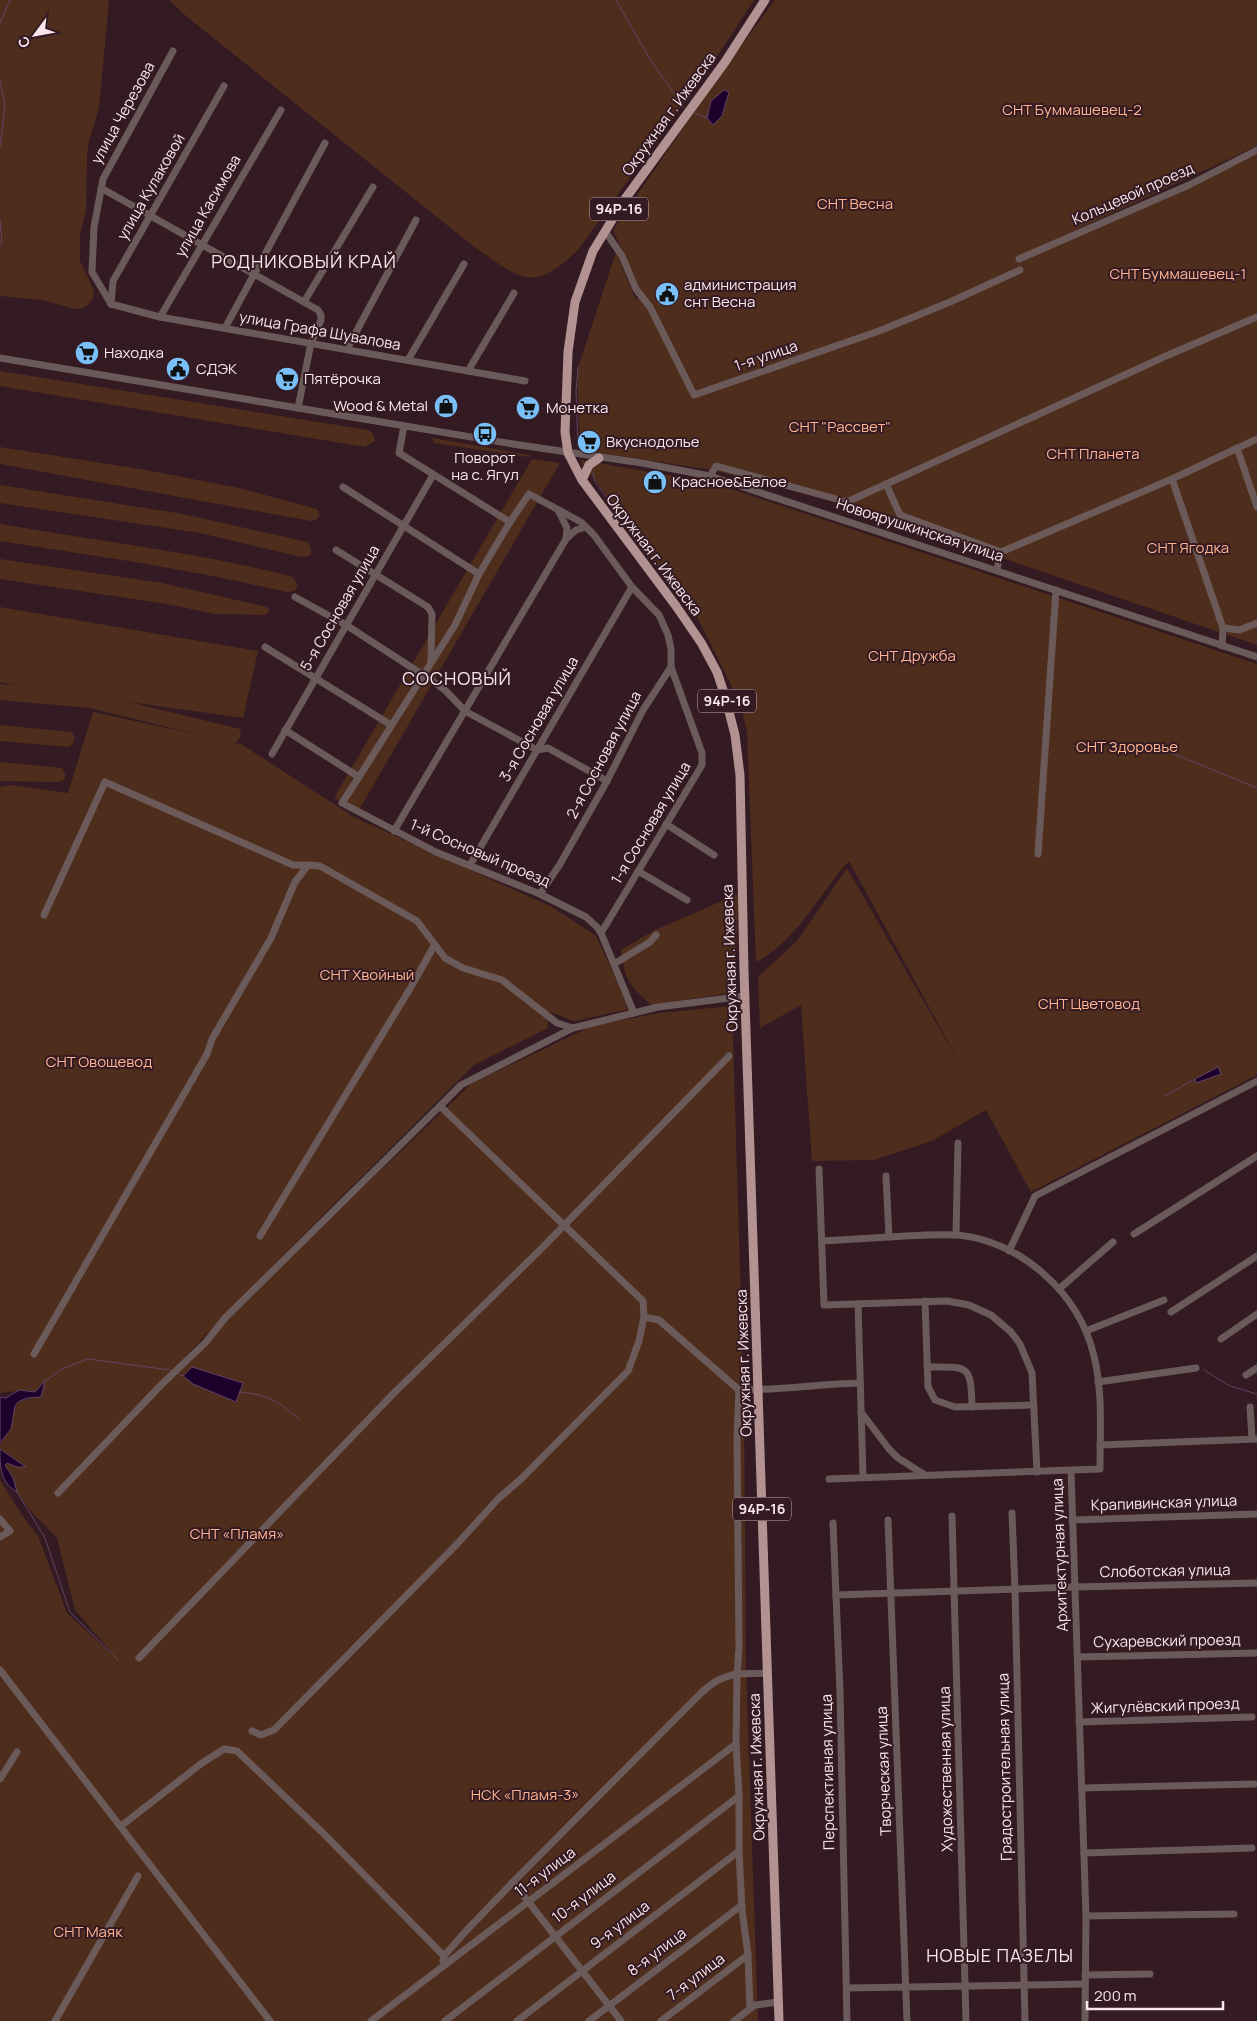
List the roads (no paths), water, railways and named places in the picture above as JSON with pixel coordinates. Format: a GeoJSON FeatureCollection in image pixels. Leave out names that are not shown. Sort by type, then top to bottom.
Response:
{"type":"FeatureCollection","features":[{"type":"Feature","properties":{"kind":"main road","name":"Окружная г. Ижевска"},"geometry":{"type":"LineString","coordinates":[[765,0],[725,62],[625,199],[593,251],[575,302],[568,352],[565,432],[568,453],[582,480],[697,636],[717,672],[735,736],[740,775],[745,996],[779,2021]]}},
{"type":"Feature","properties":{"kind":"main road"},"geometry":{"type":"LineString","coordinates":[[582,480],[589,465],[599,458]]}},
{"type":"Feature","properties":{"kind":"street","name":"улица Черезова"},"geometry":{"type":"LineString","coordinates":[[111,304],[92,272],[94,227],[103,179],[173,51]]}},
{"type":"Feature","properties":{"kind":"street","name":"улица Кулаковой"},"geometry":{"type":"LineString","coordinates":[[111,304],[114,282],[224,86]]}},
{"type":"Feature","properties":{"kind":"street","name":"улица Касимова"},"geometry":{"type":"LineString","coordinates":[[160,317],[281,110]]}},
{"type":"Feature","properties":{"kind":"street"},"geometry":{"type":"LineString","coordinates":[[225,328],[325,143]]}},
{"type":"Feature","properties":{"kind":"street","name":"Кольцевой проезд"},"geometry":{"type":"LineString","coordinates":[[1019,259],[1189,185],[1257,150]]}},
{"type":"Feature","properties":{"kind":"street"},"geometry":{"type":"LineString","coordinates":[[304,302],[373,187]]}},
{"type":"Feature","properties":{"kind":"street"},"geometry":{"type":"LineString","coordinates":[[101,188],[318,310],[321,320],[311,343],[298,408]]}},
{"type":"Feature","properties":{"kind":"street"},"geometry":{"type":"LineString","coordinates":[[347,349],[416,220]]}},
{"type":"Feature","properties":{"kind":"street","name":"1-я улица"},"geometry":{"type":"LineString","coordinates":[[605,231],[622,256],[636,289],[650,307],[694,395],[880,331],[1020,270]]}},
{"type":"Feature","properties":{"kind":"street"},"geometry":{"type":"LineString","coordinates":[[408,360],[464,264]]}},
{"type":"Feature","properties":{"kind":"street"},"geometry":{"type":"LineString","coordinates":[[468,371],[514,293]]}},
{"type":"Feature","properties":{"kind":"street","name":"улица Графа Шувалова"},"geometry":{"type":"LineString","coordinates":[[111,304],[160,317],[525,381]]}},
{"type":"Feature","properties":{"kind":"street"},"geometry":{"type":"LineString","coordinates":[[710,476],[716,466],[847,502],[1166,356],[1257,318]]}},
{"type":"Feature","properties":{"kind":"street","name":"Новоярушкинская улица"},"geometry":{"type":"LineString","coordinates":[[0,358],[568,453],[642,463],[710,476],[997,569],[1257,657]]}},
{"type":"Feature","properties":{"kind":"street"},"geometry":{"type":"LineString","coordinates":[[404,426],[399,453],[510,522]]}},
{"type":"Feature","properties":{"kind":"street"},"geometry":{"type":"LineString","coordinates":[[886,484],[900,515],[1001,552],[1172,479],[1257,439]]}},
{"type":"Feature","properties":{"kind":"street"},"geometry":{"type":"LineString","coordinates":[[1237,448],[1257,507]]}},
{"type":"Feature","properties":{"kind":"street","name":"5-я Сосновая улица"},"geometry":{"type":"LineString","coordinates":[[272,754],[433,475]]}},
{"type":"Feature","properties":{"kind":"street"},"geometry":{"type":"LineString","coordinates":[[1172,479],[1223,628],[1222,646]]}},
{"type":"Feature","properties":{"kind":"street"},"geometry":{"type":"LineString","coordinates":[[343,487],[479,574]]}},
{"type":"Feature","properties":{"kind":"street"},"geometry":{"type":"LineString","coordinates":[[285,730],[359,777],[455,625],[479,574],[510,522],[530,494],[557,508],[586,527],[607,550],[632,587],[650,604],[664,625],[670,642],[671,667]]}},
{"type":"Feature","properties":{"kind":"street"},"geometry":{"type":"LineString","coordinates":[[557,508],[567,528],[566,539]]}},
{"type":"Feature","properties":{"kind":"street"},"geometry":{"type":"LineString","coordinates":[[394,830],[566,539],[576,530],[586,527]]}},
{"type":"Feature","properties":{"kind":"street"},"geometry":{"type":"LineString","coordinates":[[336,550],[430,610],[432,614],[431,661]]}},
{"type":"Feature","properties":{"kind":"street"},"geometry":{"type":"LineString","coordinates":[[997,569],[1001,552]]}},
{"type":"Feature","properties":{"kind":"street","name":"3-я Сосновая улица"},"geometry":{"type":"LineString","coordinates":[[470,866],[632,587]]}},
{"type":"Feature","properties":{"kind":"street"},"geometry":{"type":"LineString","coordinates":[[1038,854],[1056,590]]}},
{"type":"Feature","properties":{"kind":"street"},"geometry":{"type":"LineString","coordinates":[[295,597],[346,625],[446,691],[465,710],[537,750],[548,748],[607,781]]}},
{"type":"Feature","properties":{"kind":"street"},"geometry":{"type":"LineString","coordinates":[[1223,628],[1240,630],[1257,623]]}},
{"type":"Feature","properties":{"kind":"street"},"geometry":{"type":"LineString","coordinates":[[265,647],[391,725]]}},
{"type":"Feature","properties":{"kind":"street","name":"2-я Сосновая улица"},"geometry":{"type":"LineString","coordinates":[[540,894],[560,864],[607,781],[643,710],[671,667]]}},
{"type":"Feature","properties":{"kind":"street","name":"1-я Сосновая улица"},"geometry":{"type":"LineString","coordinates":[[601,933],[700,771],[703,759],[671,667]]}},
{"type":"Feature","properties":{"kind":"street","name":"1-й Сосновый проезд"},"geometry":{"type":"LineString","coordinates":[[359,777],[342,802],[436,852],[540,894],[586,917],[597,926],[601,933]]}},
{"type":"Feature","properties":{"kind":"street"},"geometry":{"type":"LineString","coordinates":[[44,915],[105,782],[293,865],[320,866],[417,921],[434,946],[445,958],[463,968],[502,980],[557,1023],[573,1028]]}},
{"type":"Feature","properties":{"kind":"street"},"geometry":{"type":"LineString","coordinates":[[666,824],[714,855]]}},
{"type":"Feature","properties":{"kind":"street"},"geometry":{"type":"LineString","coordinates":[[34,1354],[207,1054],[212,1039],[271,938],[295,882],[308,865]]}},
{"type":"Feature","properties":{"kind":"street"},"geometry":{"type":"LineString","coordinates":[[638,871],[687,900]]}},
{"type":"Feature","properties":{"kind":"street"},"geometry":{"type":"LineString","coordinates":[[601,933],[634,1013]]}},
{"type":"Feature","properties":{"kind":"street"},"geometry":{"type":"LineString","coordinates":[[614,964],[650,942],[656,935]]}},
{"type":"Feature","properties":{"kind":"street"},"geometry":{"type":"LineString","coordinates":[[260,1236],[434,946]]}},
{"type":"Feature","properties":{"kind":"street"},"geometry":{"type":"LineString","coordinates":[[58,1492],[206,1342],[225,1318],[462,1085],[573,1028],[658,1007],[745,996]]}},
{"type":"Feature","properties":{"kind":"street"},"geometry":{"type":"LineString","coordinates":[[139,1658],[392,1395],[564,1225],[729,1056]]}},
{"type":"Feature","properties":{"kind":"street"},"geometry":{"type":"LineString","coordinates":[[1009,1251],[1035,1196],[1257,1081]]}},
{"type":"Feature","properties":{"kind":"street"},"geometry":{"type":"LineString","coordinates":[[252,1731],[261,1735],[274,1730],[457,1544],[498,1499],[522,1478],[628,1371],[639,1341],[644,1317],[642,1301],[440,1106]]}},
{"type":"Feature","properties":{"kind":"street"},"geometry":{"type":"LineString","coordinates":[[956,1235],[958,1144]]}},
{"type":"Feature","properties":{"kind":"street"},"geometry":{"type":"LineString","coordinates":[[1134,1234],[1257,1156]]}},
{"type":"Feature","properties":{"kind":"street"},"geometry":{"type":"LineString","coordinates":[[819,1169],[824,1305],[925,1301],[951,1302],[980,1308],[1002,1323],[1020,1344],[1032,1373],[1037,1472]]}},
{"type":"Feature","properties":{"kind":"street"},"geometry":{"type":"LineString","coordinates":[[886,1176],[889,1237]]}},
{"type":"Feature","properties":{"kind":"street","name":"Архитектурная улица"},"geometry":{"type":"LineString","coordinates":[[822,1241],[956,1235],[983,1240],[1009,1251],[1035,1266],[1059,1289],[1073,1307],[1086,1331],[1094,1356],[1098,1382],[1100,1469],[1071,1470],[1086,1916],[1085,2021]]}},
{"type":"Feature","properties":{"kind":"street"},"geometry":{"type":"LineString","coordinates":[[1059,1289],[1113,1242]]}},
{"type":"Feature","properties":{"kind":"street"},"geometry":{"type":"LineString","coordinates":[[1171,1312],[1257,1256]]}},
{"type":"Feature","properties":{"kind":"street"},"geometry":{"type":"LineString","coordinates":[[1086,1331],[1164,1300]]}},
{"type":"Feature","properties":{"kind":"street"},"geometry":{"type":"LineString","coordinates":[[925,1301],[928,1387],[935,1400],[949,1406],[1034,1405]]}},
{"type":"Feature","properties":{"kind":"street"},"geometry":{"type":"LineString","coordinates":[[858,1304],[863,1477]]}},
{"type":"Feature","properties":{"kind":"street"},"geometry":{"type":"LineString","coordinates":[[1221,1339],[1257,1314]]}},
{"type":"Feature","properties":{"kind":"street"},"geometry":{"type":"LineString","coordinates":[[644,1317],[658,1320],[739,1390],[786,1389],[824,1384],[860,1383]]}},
{"type":"Feature","properties":{"kind":"street"},"geometry":{"type":"LineString","coordinates":[[927,1367],[958,1367],[965,1370],[971,1378],[972,1406]]}},
{"type":"Feature","properties":{"kind":"street"},"geometry":{"type":"LineString","coordinates":[[1098,1382],[1196,1368]]}},
{"type":"Feature","properties":{"kind":"street"},"geometry":{"type":"LineString","coordinates":[[1246,1375],[1257,1368]]}},
{"type":"Feature","properties":{"kind":"street"},"geometry":{"type":"LineString","coordinates":[[739,1390],[737,1436],[739,1648],[736,1744],[739,1796],[739,1851],[742,1905],[748,1954],[750,2008]]}},
{"type":"Feature","properties":{"kind":"street"},"geometry":{"type":"LineString","coordinates":[[1100,1445],[1255,1439],[1250,1407]]}},
{"type":"Feature","properties":{"kind":"street"},"geometry":{"type":"LineString","coordinates":[[861,1412],[898,1458],[926,1475]]}},
{"type":"Feature","properties":{"kind":"street"},"geometry":{"type":"LineString","coordinates":[[829,1479],[1071,1470]]}},
{"type":"Feature","properties":{"kind":"street","name":"Градостроительная улица"},"geometry":{"type":"LineString","coordinates":[[1012,1513],[1025,2021]]}},
{"type":"Feature","properties":{"kind":"street","name":"Крапивинская улица"},"geometry":{"type":"LineString","coordinates":[[1072,1520],[1257,1514]]}},
{"type":"Feature","properties":{"kind":"street","name":"Художественная улица"},"geometry":{"type":"LineString","coordinates":[[952,1516],[966,2021]]}},
{"type":"Feature","properties":{"kind":"street"},"geometry":{"type":"LineString","coordinates":[[0,1519],[10,1531],[0,1537]]}},
{"type":"Feature","properties":{"kind":"street","name":"Творческая улица"},"geometry":{"type":"LineString","coordinates":[[888,1520],[907,2021]]}},
{"type":"Feature","properties":{"kind":"street","name":"Перспективная улица"},"geometry":{"type":"LineString","coordinates":[[833,1523],[848,2021]]}},
{"type":"Feature","properties":{"kind":"street","name":"Слоботская улица"},"geometry":{"type":"LineString","coordinates":[[836,1595],[1015,1590],[1074,1586],[1257,1583]]}},
{"type":"Feature","properties":{"kind":"street","name":"Сухаревский проезд"},"geometry":{"type":"LineString","coordinates":[[1078,1657],[1257,1653]]}},
{"type":"Feature","properties":{"kind":"street"},"geometry":{"type":"LineString","coordinates":[[0,1670],[270,2021]]}},
{"type":"Feature","properties":{"kind":"street"},"geometry":{"type":"LineString","coordinates":[[442,1966],[444,1956],[514,1882],[713,1682],[725,1676],[737,1674],[768,1673]]}},
{"type":"Feature","properties":{"kind":"street","name":"Жигулёвский проезд"},"geometry":{"type":"LineString","coordinates":[[1079,1722],[1252,1717]]}},
{"type":"Feature","properties":{"kind":"street","name":"11-я улица"},"geometry":{"type":"LineString","coordinates":[[371,2021],[736,1744]]}},
{"type":"Feature","properties":{"kind":"street"},"geometry":{"type":"LineString","coordinates":[[121,1826],[224,1749],[237,1751],[324,1834],[444,1956]]}},
{"type":"Feature","properties":{"kind":"street"},"geometry":{"type":"LineString","coordinates":[[0,1779],[16,1752]]}},
{"type":"Feature","properties":{"kind":"street"},"geometry":{"type":"LineString","coordinates":[[1082,1788],[1254,1784]]}},
{"type":"Feature","properties":{"kind":"street","name":"10-я улица"},"geometry":{"type":"LineString","coordinates":[[445,2021],[739,1796]]}},
{"type":"Feature","properties":{"kind":"street"},"geometry":{"type":"LineString","coordinates":[[1084,1853],[1252,1848]]}},
{"type":"Feature","properties":{"kind":"street","name":"9-я улица"},"geometry":{"type":"LineString","coordinates":[[517,2021],[739,1851]]}},
{"type":"Feature","properties":{"kind":"street"},"geometry":{"type":"LineString","coordinates":[[55,2021],[138,1876]]}},
{"type":"Feature","properties":{"kind":"street"},"geometry":{"type":"LineString","coordinates":[[514,1882],[621,2021]]}},
{"type":"Feature","properties":{"kind":"street","name":"8-я улица"},"geometry":{"type":"LineString","coordinates":[[589,2021],[742,1905]]}},
{"type":"Feature","properties":{"kind":"street"},"geometry":{"type":"LineString","coordinates":[[1086,1916],[1234,1914]]}},
{"type":"Feature","properties":{"kind":"street","name":"7-я улица"},"geometry":{"type":"LineString","coordinates":[[661,2021],[748,1954]]}},
{"type":"Feature","properties":{"kind":"street"},"geometry":{"type":"LineString","coordinates":[[1085,1975],[1150,1974]]}},
{"type":"Feature","properties":{"kind":"street"},"geometry":{"type":"LineString","coordinates":[[847,1988],[1085,1984]]}},
{"type":"Feature","properties":{"kind":"street"},"geometry":{"type":"LineString","coordinates":[[734,2021],[755,2005],[779,2002]]}},
{"type":"Feature","properties":{"kind":"waterway"},"geometry":{"type":"LineString","coordinates":[[0,23],[10,0]]}},
{"type":"Feature","properties":{"kind":"waterway"},"geometry":{"type":"LineString","coordinates":[[616,0],[651,61],[684,107]]}},
{"type":"Feature","properties":{"kind":"waterway"},"geometry":{"type":"LineString","coordinates":[[0,81],[5,105],[0,147]]}},
{"type":"Feature","properties":{"kind":"waterway"},"geometry":{"type":"LineString","coordinates":[[694,113],[707,118]]}},
{"type":"Feature","properties":{"kind":"waterway"},"geometry":{"type":"LineString","coordinates":[[0,220],[2,243],[0,246]]}},
{"type":"Feature","properties":{"kind":"waterway"},"geometry":{"type":"LineString","coordinates":[[578,367],[576,391],[578,446]]}},
{"type":"Feature","properties":{"kind":"waterway"},"geometry":{"type":"LineString","coordinates":[[593,473],[595,482],[673,586]]}},
{"type":"Feature","properties":{"kind":"waterway"},"geometry":{"type":"LineString","coordinates":[[1145,742],[1257,788]]}},
{"type":"Feature","properties":{"kind":"waterway"},"geometry":{"type":"LineString","coordinates":[[1165,1096],[1195,1079]]}},
{"type":"Feature","properties":{"kind":"waterway"},"geometry":{"type":"LineString","coordinates":[[45,1381],[64,1368],[88,1359],[170,1370]]}},
{"type":"Feature","properties":{"kind":"waterway"},"geometry":{"type":"LineString","coordinates":[[1204,1370],[1230,1386],[1257,1394]]}},
{"type":"Feature","properties":{"kind":"waterway"},"geometry":{"type":"LineString","coordinates":[[179,1374],[183,1376]]}},
{"type":"Feature","properties":{"kind":"waterway"},"geometry":{"type":"LineString","coordinates":[[240,1392],[259,1395],[273,1400],[300,1420]]}},
{"type":"Feature","properties":{"kind":"waterway"},"geometry":{"type":"LineString","coordinates":[[17,1492],[45,1538],[70,1612],[119,1661]]}},
{"type":"Feature","properties":{"kind":"place","name":"администрация снт Весна"},"geometry":{"type":"Point","coordinates":[667,294]}},
{"type":"Feature","properties":{"kind":"place","name":"Находка"},"geometry":{"type":"Point","coordinates":[87,353]}},
{"type":"Feature","properties":{"kind":"place","name":"СДЭК"},"geometry":{"type":"Point","coordinates":[178,369]}},
{"type":"Feature","properties":{"kind":"place","name":"Пятёрочка"},"geometry":{"type":"Point","coordinates":[287,379]}},
{"type":"Feature","properties":{"kind":"place","name":"Wood & Metal"},"geometry":{"type":"Point","coordinates":[446,406]}},
{"type":"Feature","properties":{"kind":"place","name":"Монетка"},"geometry":{"type":"Point","coordinates":[528,408]}},
{"type":"Feature","properties":{"kind":"place","name":"Поворот на с. Ягул"},"geometry":{"type":"Point","coordinates":[485,434]}},
{"type":"Feature","properties":{"kind":"place","name":"Вкуснодолье"},"geometry":{"type":"Point","coordinates":[589,442]}},
{"type":"Feature","properties":{"kind":"place","name":"Красное&Белое"},"geometry":{"type":"Point","coordinates":[655,482]}},
{"type":"Feature","properties":{"kind":"district","name":"РОДНИКОВЫЙ КРАЙ"},"geometry":{"type":"Point","coordinates":[304,262]}},
{"type":"Feature","properties":{"kind":"district","name":"СОСНОВЫЙ"},"geometry":{"type":"Point","coordinates":[457,679]}},
{"type":"Feature","properties":{"kind":"district","name":"НОВЫЕ ПАЗЕЛЫ"},"geometry":{"type":"Point","coordinates":[1000,1956]}},
{"type":"Feature","properties":{"kind":"park label","name":"СНТ Буммашевец-2"},"geometry":{"type":"Point","coordinates":[1072,110]}},
{"type":"Feature","properties":{"kind":"park label","name":"СНТ Весна"},"geometry":{"type":"Point","coordinates":[855,204]}},
{"type":"Feature","properties":{"kind":"park label","name":"СНТ Буммашевец-1"},"geometry":{"type":"Point","coordinates":[1178,274]}},
{"type":"Feature","properties":{"kind":"park label","name":"СНТ \"Рассвет\""},"geometry":{"type":"Point","coordinates":[840,427]}},
{"type":"Feature","properties":{"kind":"park label","name":"СНТ Планета"},"geometry":{"type":"Point","coordinates":[1093,454]}},
{"type":"Feature","properties":{"kind":"park label","name":"СНТ Ягодка"},"geometry":{"type":"Point","coordinates":[1188,548]}},
{"type":"Feature","properties":{"kind":"park label","name":"СНТ Дружба"},"geometry":{"type":"Point","coordinates":[912,656]}},
{"type":"Feature","properties":{"kind":"park label","name":"СНТ Здоровье"},"geometry":{"type":"Point","coordinates":[1127,747]}},
{"type":"Feature","properties":{"kind":"park label","name":"СНТ Хвойный"},"geometry":{"type":"Point","coordinates":[367,975]}},
{"type":"Feature","properties":{"kind":"park label","name":"СНТ Цветовод"},"geometry":{"type":"Point","coordinates":[1089,1004]}},
{"type":"Feature","properties":{"kind":"park label","name":"СНТ Овощевод"},"geometry":{"type":"Point","coordinates":[99,1062]}},
{"type":"Feature","properties":{"kind":"park label","name":"СНТ «Пламя»"},"geometry":{"type":"Point","coordinates":[237,1534]}},
{"type":"Feature","properties":{"kind":"park label","name":"НСК «Пламя-3»"},"geometry":{"type":"Point","coordinates":[525,1795]}},
{"type":"Feature","properties":{"kind":"park label","name":"СНТ Маяк"},"geometry":{"type":"Point","coordinates":[88,1932]}}]}
